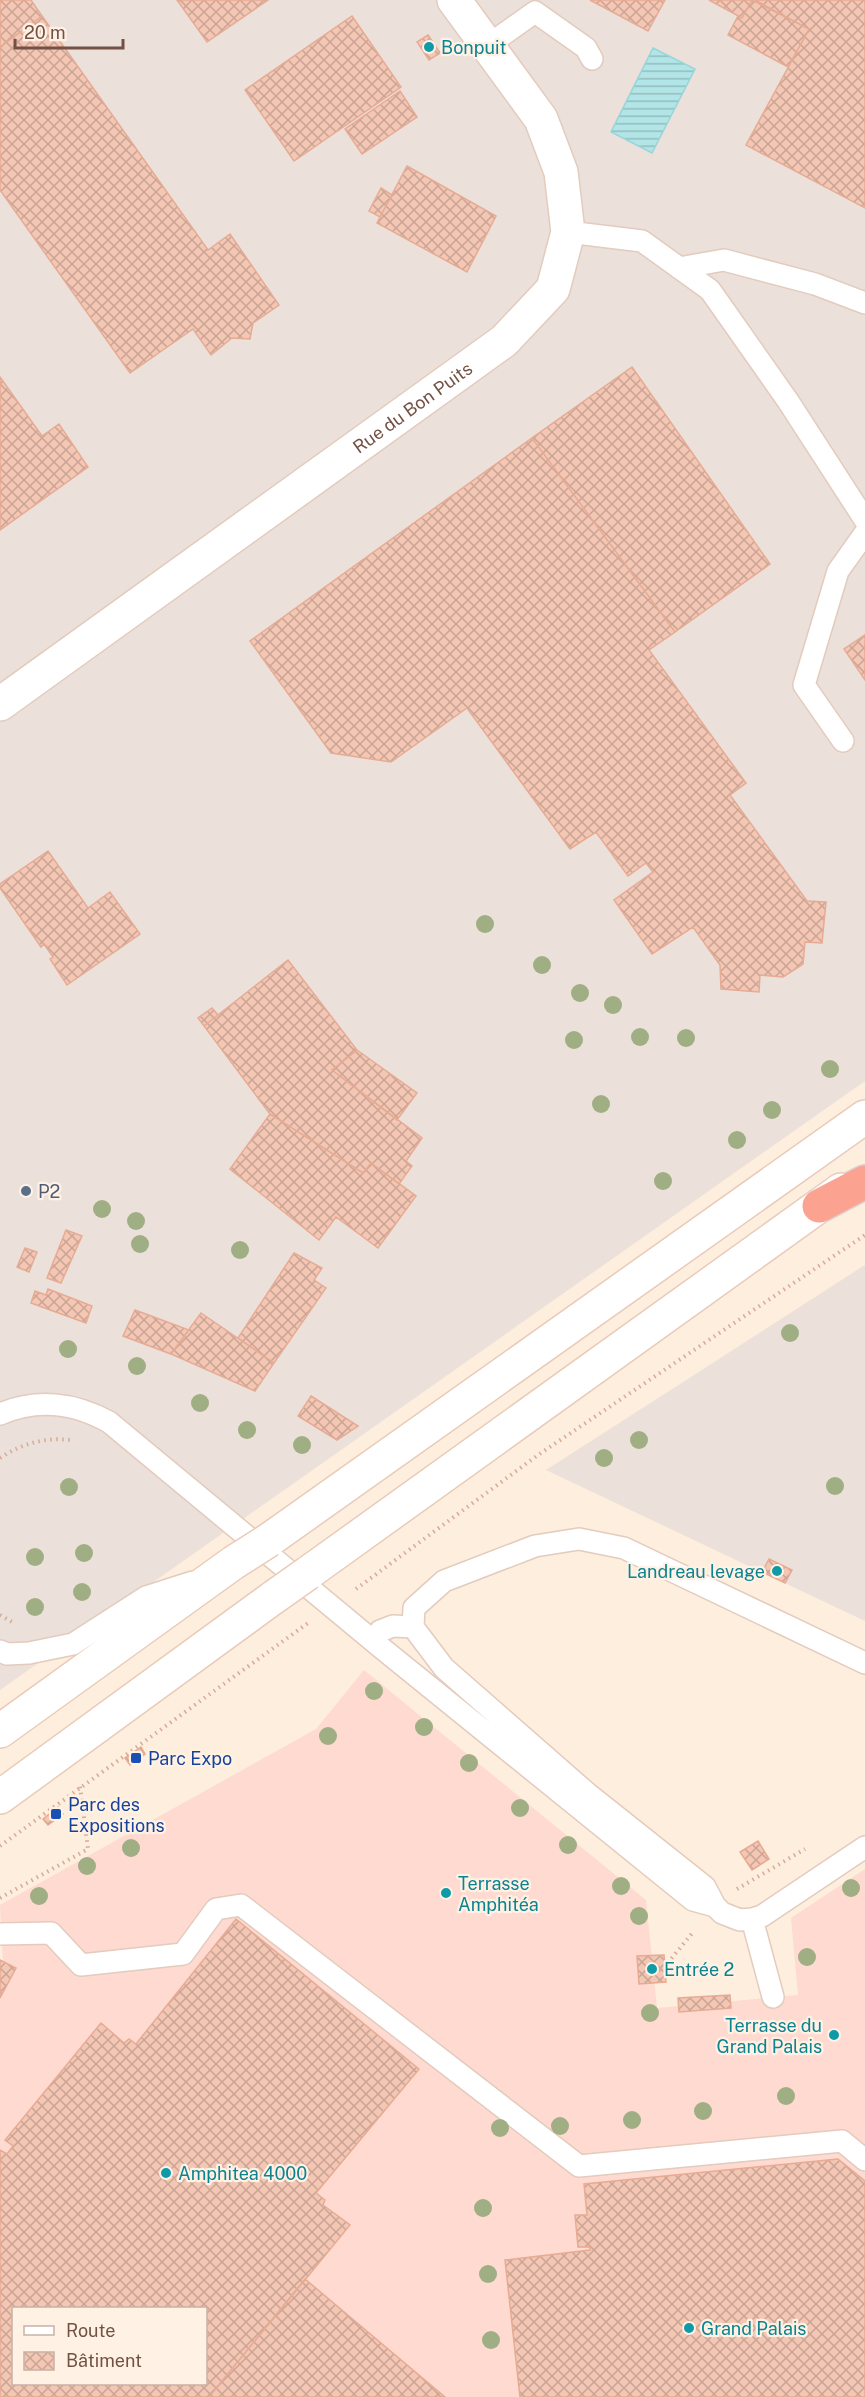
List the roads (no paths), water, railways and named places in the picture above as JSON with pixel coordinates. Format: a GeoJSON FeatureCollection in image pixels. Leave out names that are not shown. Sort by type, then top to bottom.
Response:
{"type":"FeatureCollection","features":[{"type":"Feature","properties":{"kind":"highway"},"geometry":{"type":"LineString","coordinates":[[819,1206],[865,1182]]}},
{"type":"Feature","properties":{"kind":"main road","name":"Rue du Bon Puits"},"geometry":{"type":"LineString","coordinates":[[0,704],[504,341],[553,289],[568,232],[561,172],[541,119],[454,0]]}},
{"type":"Feature","properties":{"kind":"main road"},"geometry":{"type":"LineString","coordinates":[[0,1731],[225,1569],[865,1117]]}},
{"type":"Feature","properties":{"kind":"main road"},"geometry":{"type":"LineString","coordinates":[[0,1797],[274,1596],[865,1173]]}},
{"type":"Feature","properties":{"kind":"lane"},"geometry":{"type":"LineString","coordinates":[[487,46],[535,12],[586,48],[592,59]]}},
{"type":"Feature","properties":{"kind":"lane"},"geometry":{"type":"LineString","coordinates":[[568,232],[642,241],[710,290],[788,400],[865,520]]}},
{"type":"Feature","properties":{"kind":"lane"},"geometry":{"type":"LineString","coordinates":[[679,268],[724,260],[815,284],[865,303]]}},
{"type":"Feature","properties":{"kind":"lane"},"geometry":{"type":"LineString","coordinates":[[843,741],[804,685],[838,571],[865,533]]}},
{"type":"Feature","properties":{"kind":"lane"},"geometry":{"type":"LineString","coordinates":[[0,1414],[33,1405],[55,1404],[77,1407],[110,1422],[384,1650],[693,1900],[715,1906],[731,1917],[741,1920],[762,1916],[865,1847]]}},
{"type":"Feature","properties":{"kind":"lane"},"geometry":{"type":"LineString","coordinates":[[715,1906],[705,1887],[588,1794],[444,1668],[413,1627],[414,1608],[444,1581],[535,1546],[579,1539],[624,1548],[865,1663]]}},
{"type":"Feature","properties":{"kind":"lane"},"geometry":{"type":"LineString","coordinates":[[2,1654],[48,1651],[73,1644],[146,1598],[225,1569]]}},
{"type":"Feature","properties":{"kind":"lane"},"geometry":{"type":"LineString","coordinates":[[380,1631],[393,1626],[413,1627]]}},
{"type":"Feature","properties":{"kind":"lane"},"geometry":{"type":"LineString","coordinates":[[0,1934],[51,1933],[81,1965],[183,1954],[216,1909],[241,1905],[579,2166],[842,2142],[865,2160]]}},
{"type":"Feature","properties":{"kind":"lane"},"geometry":{"type":"LineString","coordinates":[[752,1919],[773,1997]]}},
{"type":"Feature","properties":{"kind":"water"},"geometry":{"type":"Polygon","coordinates":[[[653,48],[695,69],[652,153],[611,132],[653,48]]]}},
{"type":"Feature","properties":{"kind":"place","name":"Bonpuit"},"geometry":{"type":"Point","coordinates":[429,47]}},
{"type":"Feature","properties":{"kind":"place","name":"P2"},"geometry":{"type":"Point","coordinates":[26,1191]}},
{"type":"Feature","properties":{"kind":"place","name":"Landreau levage"},"geometry":{"type":"Point","coordinates":[777,1571]}},
{"type":"Feature","properties":{"kind":"place","name":"Parc Expo"},"geometry":{"type":"Point","coordinates":[136,1758]}},
{"type":"Feature","properties":{"kind":"place","name":"Parc des Expositions"},"geometry":{"type":"Point","coordinates":[56,1814]}},
{"type":"Feature","properties":{"kind":"place","name":"Terrasse Amphitéa"},"geometry":{"type":"Point","coordinates":[446,1893]}},
{"type":"Feature","properties":{"kind":"place","name":"Entrée 2"},"geometry":{"type":"Point","coordinates":[652,1969]}},
{"type":"Feature","properties":{"kind":"place","name":"Terrasse du Grand Palais"},"geometry":{"type":"Point","coordinates":[834,2035]}},
{"type":"Feature","properties":{"kind":"place","name":"Amphitea 4000"},"geometry":{"type":"Point","coordinates":[166,2173]}},
{"type":"Feature","properties":{"kind":"place","name":"Grand Palais"},"geometry":{"type":"Point","coordinates":[689,2328]}}]}
